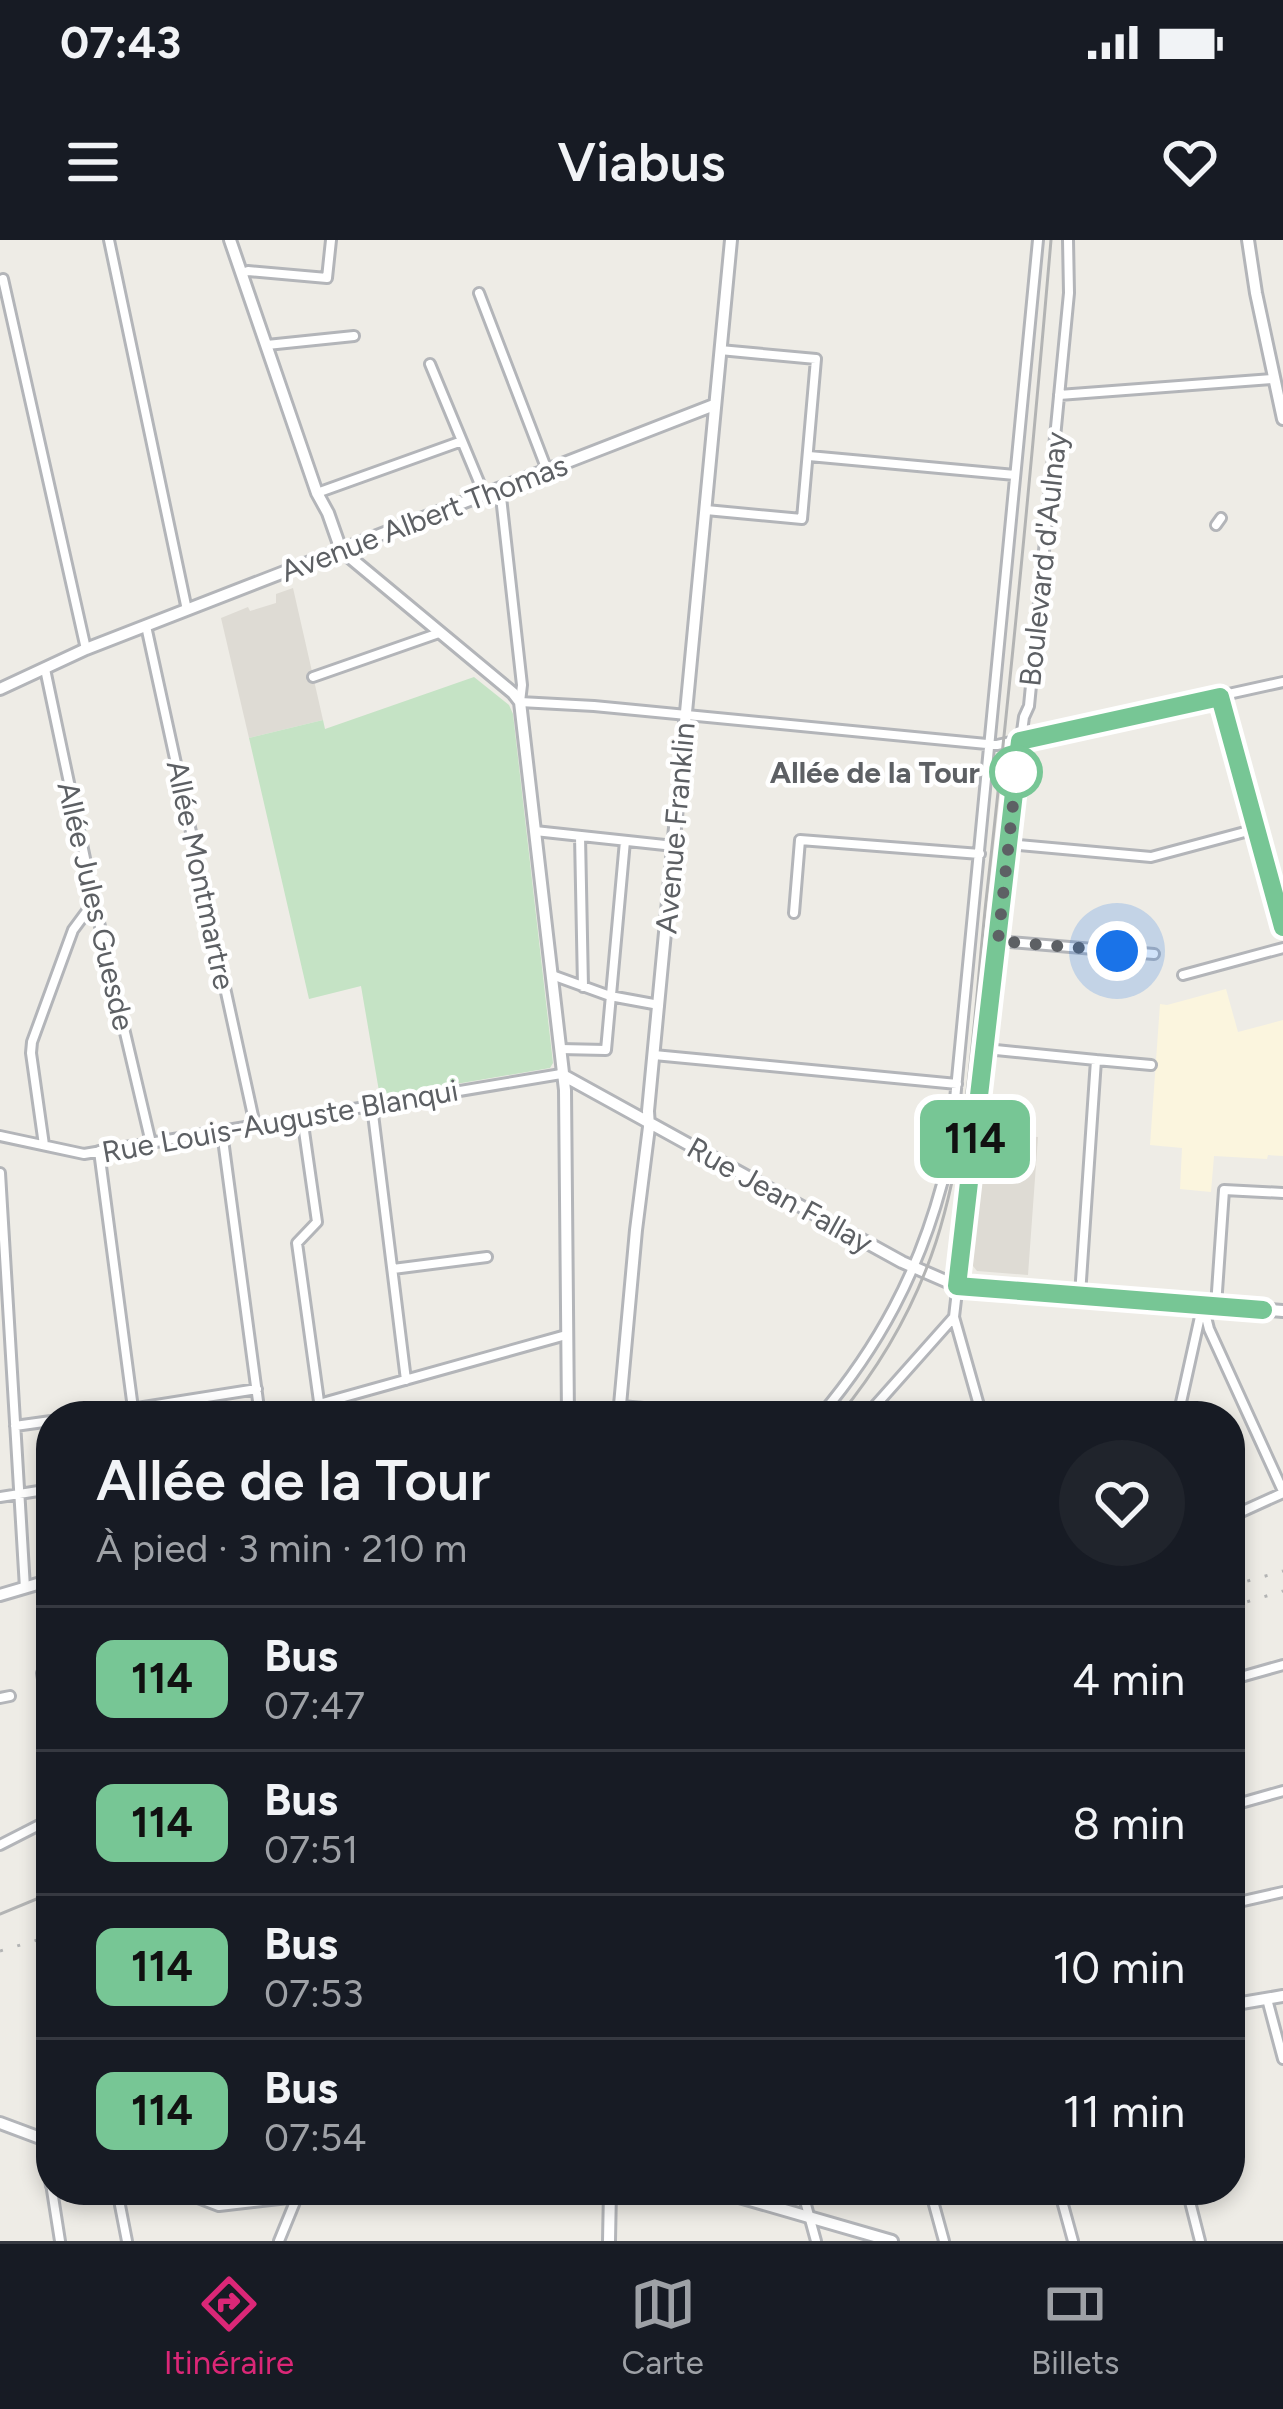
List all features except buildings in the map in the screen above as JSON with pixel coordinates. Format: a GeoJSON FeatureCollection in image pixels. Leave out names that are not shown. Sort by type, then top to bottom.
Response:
{"type":"FeatureCollection","features":[{"type":"Feature","properties":{"kind":"street"},"geometry":{"type":"LineString","coordinates":[[109,240],[187,610]]}},
{"type":"Feature","properties":{"kind":"street"},"geometry":{"type":"LineString","coordinates":[[230,240],[316,493],[341,550],[520,702],[989,745],[1283,682]]}},
{"type":"Feature","properties":{"kind":"street"},"geometry":{"type":"LineString","coordinates":[[242,273],[327,278],[331,240]]}},
{"type":"Feature","properties":{"kind":"street","name":"Avenue Franklin"},"geometry":{"type":"LineString","coordinates":[[621,1401],[731,240]]}},
{"type":"Feature","properties":{"kind":"street","name":"Boulevard d'Aulnay"},"geometry":{"type":"LineString","coordinates":[[832,1401],[891,1316],[914,1268],[942,1184],[957,1084],[1038,240]]}},
{"type":"Feature","properties":{"kind":"street","name":"Boulevard d'Aulnay"},"geometry":{"type":"LineString","coordinates":[[954,1317],[1020,741],[1029,706],[1069,293],[1068,240]]}},
{"type":"Feature","properties":{"kind":"street"},"geometry":{"type":"LineString","coordinates":[[1248,240],[1283,419]]}},
{"type":"Feature","properties":{"kind":"street"},"geometry":{"type":"LineString","coordinates":[[3,279],[86,649]]}},
{"type":"Feature","properties":{"kind":"street"},"geometry":{"type":"LineString","coordinates":[[478,293],[547,470]]}},
{"type":"Feature","properties":{"kind":"street"},"geometry":{"type":"LineString","coordinates":[[267,346],[354,336]]}},
{"type":"Feature","properties":{"kind":"street"},"geometry":{"type":"LineString","coordinates":[[706,510],[802,519],[808,456],[816,359],[720,350]]}},
{"type":"Feature","properties":{"kind":"street"},"geometry":{"type":"LineString","coordinates":[[430,364],[484,494]]}},
{"type":"Feature","properties":{"kind":"street"},"geometry":{"type":"LineString","coordinates":[[1059,394],[1273,380]]}},
{"type":"Feature","properties":{"kind":"street","name":"Avenue Albert Thomas"},"geometry":{"type":"LineString","coordinates":[[0,689],[86,649],[714,405]]}},
{"type":"Feature","properties":{"kind":"street"},"geometry":{"type":"LineString","coordinates":[[316,493],[462,440]]}},
{"type":"Feature","properties":{"kind":"street"},"geometry":{"type":"LineString","coordinates":[[808,456],[1015,475]]}},
{"type":"Feature","properties":{"kind":"street"},"geometry":{"type":"LineString","coordinates":[[500,488],[565,1090],[568,1401]]}},
{"type":"Feature","properties":{"kind":"street","name":"Allée Montmartre"},"geometry":{"type":"LineString","coordinates":[[146,626],[255,1125]]}},
{"type":"Feature","properties":{"kind":"street"},"geometry":{"type":"LineString","coordinates":[[313,677],[439,633]]}},
{"type":"Feature","properties":{"kind":"street","name":"Allée Jules Guesde"},"geometry":{"type":"LineString","coordinates":[[44,668],[151,1143]]}},
{"type":"Feature","properties":{"kind":"street"},"geometry":{"type":"LineString","coordinates":[[1220,697],[1283,927]]}},
{"type":"Feature","properties":{"kind":"street"},"geometry":{"type":"LineString","coordinates":[[1008,844],[1151,857],[1256,829]]}},
{"type":"Feature","properties":{"kind":"street"},"geometry":{"type":"LineString","coordinates":[[535,831],[674,846]]}},
{"type":"Feature","properties":{"kind":"street"},"geometry":{"type":"LineString","coordinates":[[580,836],[583,987]]}},
{"type":"Feature","properties":{"kind":"street"},"geometry":{"type":"LineString","coordinates":[[794,913],[800,840],[980,854]]}},
{"type":"Feature","properties":{"kind":"street"},"geometry":{"type":"LineString","coordinates":[[560,1049],[606,1050],[625,842]]}},
{"type":"Feature","properties":{"kind":"street"},"geometry":{"type":"LineString","coordinates":[[44,1144],[32,1053],[38,1022],[73,930],[94,901]]}},
{"type":"Feature","properties":{"kind":"street"},"geometry":{"type":"LineString","coordinates":[[998,941],[1154,954]]}},
{"type":"Feature","properties":{"kind":"street"},"geometry":{"type":"LineString","coordinates":[[1183,975],[1283,948]]}},
{"type":"Feature","properties":{"kind":"street"},"geometry":{"type":"LineString","coordinates":[[552,975],[610,996],[659,1005]]}},
{"type":"Feature","properties":{"kind":"street"},"geometry":{"type":"LineString","coordinates":[[986,1048],[1151,1065]]}},
{"type":"Feature","properties":{"kind":"street"},"geometry":{"type":"LineString","coordinates":[[654,1055],[957,1084]]}},
{"type":"Feature","properties":{"kind":"street"},"geometry":{"type":"LineString","coordinates":[[1079,1296],[1096,1060]]}},
{"type":"Feature","properties":{"kind":"street","name":"Rue Louis-Auguste Blanqui"},"geometry":{"type":"LineString","coordinates":[[0,1136],[84,1154],[561,1074]]}},
{"type":"Feature","properties":{"kind":"street","name":"Rue Jean Fallay"},"geometry":{"type":"LineString","coordinates":[[561,1074],[914,1268],[957,1286],[1283,1311]]}},
{"type":"Feature","properties":{"kind":"street"},"geometry":{"type":"LineString","coordinates":[[372,1106],[406,1380]]}},
{"type":"Feature","properties":{"kind":"street"},"geometry":{"type":"LineString","coordinates":[[302,1117],[317,1222],[297,1243],[320,1401]]}},
{"type":"Feature","properties":{"kind":"street"},"geometry":{"type":"LineString","coordinates":[[222,1131],[258,1401]]}},
{"type":"Feature","properties":{"kind":"street"},"geometry":{"type":"LineString","coordinates":[[99,1151],[131,1401]]}},
{"type":"Feature","properties":{"kind":"street"},"geometry":{"type":"LineString","coordinates":[[0,1173],[25,1588]]}},
{"type":"Feature","properties":{"kind":"street"},"geometry":{"type":"LineString","coordinates":[[1242,1401],[1209,1329],[1224,1190],[1283,1193]]}},
{"type":"Feature","properties":{"kind":"street"},"geometry":{"type":"LineString","coordinates":[[393,1269],[487,1258]]}},
{"type":"Feature","properties":{"kind":"street"},"geometry":{"type":"LineString","coordinates":[[1182,1401],[1209,1306]]}},
{"type":"Feature","properties":{"kind":"street"},"geometry":{"type":"LineString","coordinates":[[879,1401],[954,1317]]}},
{"type":"Feature","properties":{"kind":"street"},"geometry":{"type":"LineString","coordinates":[[954,1317],[978,1401]]}},
{"type":"Feature","properties":{"kind":"street"},"geometry":{"type":"LineString","coordinates":[[331,1401],[566,1335]]}},
{"type":"Feature","properties":{"kind":"street"},"geometry":{"type":"LineString","coordinates":[[194,1401],[256,1389]]}},
{"type":"Feature","properties":{"kind":"street"},"geometry":{"type":"LineString","coordinates":[[1245,1408],[1283,1492],[1245,1510]]}},
{"type":"Feature","properties":{"kind":"street"},"geometry":{"type":"LineString","coordinates":[[15,1426],[36,1423]]}},
{"type":"Feature","properties":{"kind":"street"},"geometry":{"type":"LineString","coordinates":[[0,1497],[36,1491]]}},
{"type":"Feature","properties":{"kind":"street"},"geometry":{"type":"LineString","coordinates":[[0,1595],[36,1585]]}},
{"type":"Feature","properties":{"kind":"street"},"geometry":{"type":"LineString","coordinates":[[1245,1676],[1283,1665]]}},
{"type":"Feature","properties":{"kind":"street"},"geometry":{"type":"LineString","coordinates":[[1245,1802],[1283,1791]]}},
{"type":"Feature","properties":{"kind":"street"},"geometry":{"type":"LineString","coordinates":[[0,1826],[4,1844],[36,1827]]}},
{"type":"Feature","properties":{"kind":"street"},"geometry":{"type":"LineString","coordinates":[[1245,1901],[1283,1892]]}},
{"type":"Feature","properties":{"kind":"street"},"geometry":{"type":"LineString","coordinates":[[1245,2003],[1283,1996]]}},
{"type":"Feature","properties":{"kind":"street"},"geometry":{"type":"LineString","coordinates":[[1267,1999],[1283,2059]]}},
{"type":"Feature","properties":{"kind":"street"},"geometry":{"type":"LineString","coordinates":[[0,2123],[36,2136]]}},
{"type":"Feature","properties":{"kind":"street"},"geometry":{"type":"LineString","coordinates":[[54,2205],[60,2241]]}},
{"type":"Feature","properties":{"kind":"street"},"geometry":{"type":"LineString","coordinates":[[120,2205],[127,2241]]}},
{"type":"Feature","properties":{"kind":"street"},"geometry":{"type":"LineString","coordinates":[[279,2241],[294,2205]]}},
{"type":"Feature","properties":{"kind":"street"},"geometry":{"type":"LineString","coordinates":[[609,2241],[610,2205]]}},
{"type":"Feature","properties":{"kind":"street"},"geometry":{"type":"LineString","coordinates":[[765,2205],[892,2241]]}},
{"type":"Feature","properties":{"kind":"street"},"geometry":{"type":"LineString","coordinates":[[806,2205],[815,2241]]}},
{"type":"Feature","properties":{"kind":"street"},"geometry":{"type":"LineString","coordinates":[[934,2205],[944,2241]]}},
{"type":"Feature","properties":{"kind":"street"},"geometry":{"type":"LineString","coordinates":[[1063,2205],[1072,2241]]}},
{"type":"Feature","properties":{"kind":"street"},"geometry":{"type":"LineString","coordinates":[[1191,2205],[1200,2241]]}},
{"type":"Feature","properties":{"kind":"shaded area"},"geometry":{"type":"Polygon","coordinates":[[[293,588],[323,720],[249,738],[221,618],[276,603],[276,594],[293,588]]]}},
{"type":"Feature","properties":{"kind":"shaded area"},"geometry":{"type":"Polygon","coordinates":[[[1226,989],[1238,1032],[1283,1020],[1283,1156],[1214,1156],[1211,1192],[1180,1189],[1182,1148],[1150,1145],[1160,1004],[1226,989]]]}},
{"type":"Feature","properties":{"kind":"shaded area"},"geometry":{"type":"Polygon","coordinates":[[[983,1133],[1038,1137],[1028,1275],[977,1271],[969,1261],[983,1133]]]}},
{"type":"Feature","properties":{"kind":"green space"},"geometry":{"type":"Polygon","coordinates":[[[474,677],[509,705],[513,714],[553,1063],[550,1068],[380,1097],[361,986],[309,999],[249,738],[323,720],[325,729],[474,677]]]}},
{"type":"Feature","properties":{"kind":"tram line"},"geometry":{"type":"LineString","coordinates":[[850,1401],[883,1355],[918,1289],[947,1201],[964,1117],[1051,240]]}},
{"type":"Feature","properties":{"kind":"tram line"},"geometry":{"type":"LineString","coordinates":[[0,1914],[36,1899]]}},
{"type":"Feature","properties":{"kind":"railway"},"geometry":{"type":"LineString","coordinates":[[1245,1582],[1283,1571]]}},
{"type":"Feature","properties":{"kind":"railway"},"geometry":{"type":"LineString","coordinates":[[1245,1602],[1283,1591]]}},
{"type":"Feature","properties":{"kind":"railway"},"geometry":{"type":"LineString","coordinates":[[0,1951],[36,1940]]}},
{"type":"Feature","properties":{"kind":"bus line","name":"114"},"geometry":{"type":"LineString","coordinates":[[1263,1310],[957,1286],[1020,741],[1220,697],[1283,927]]}},
{"type":"Feature","properties":{"kind":"place","name":"Allée de la Tour"},"geometry":{"type":"Point","coordinates":[1016,772]}},
{"type":"Feature","properties":{"kind":"route"},"geometry":{"type":"LineString","coordinates":[[1016,772],[1017,768],[998,941],[1117,951]]}}]}
